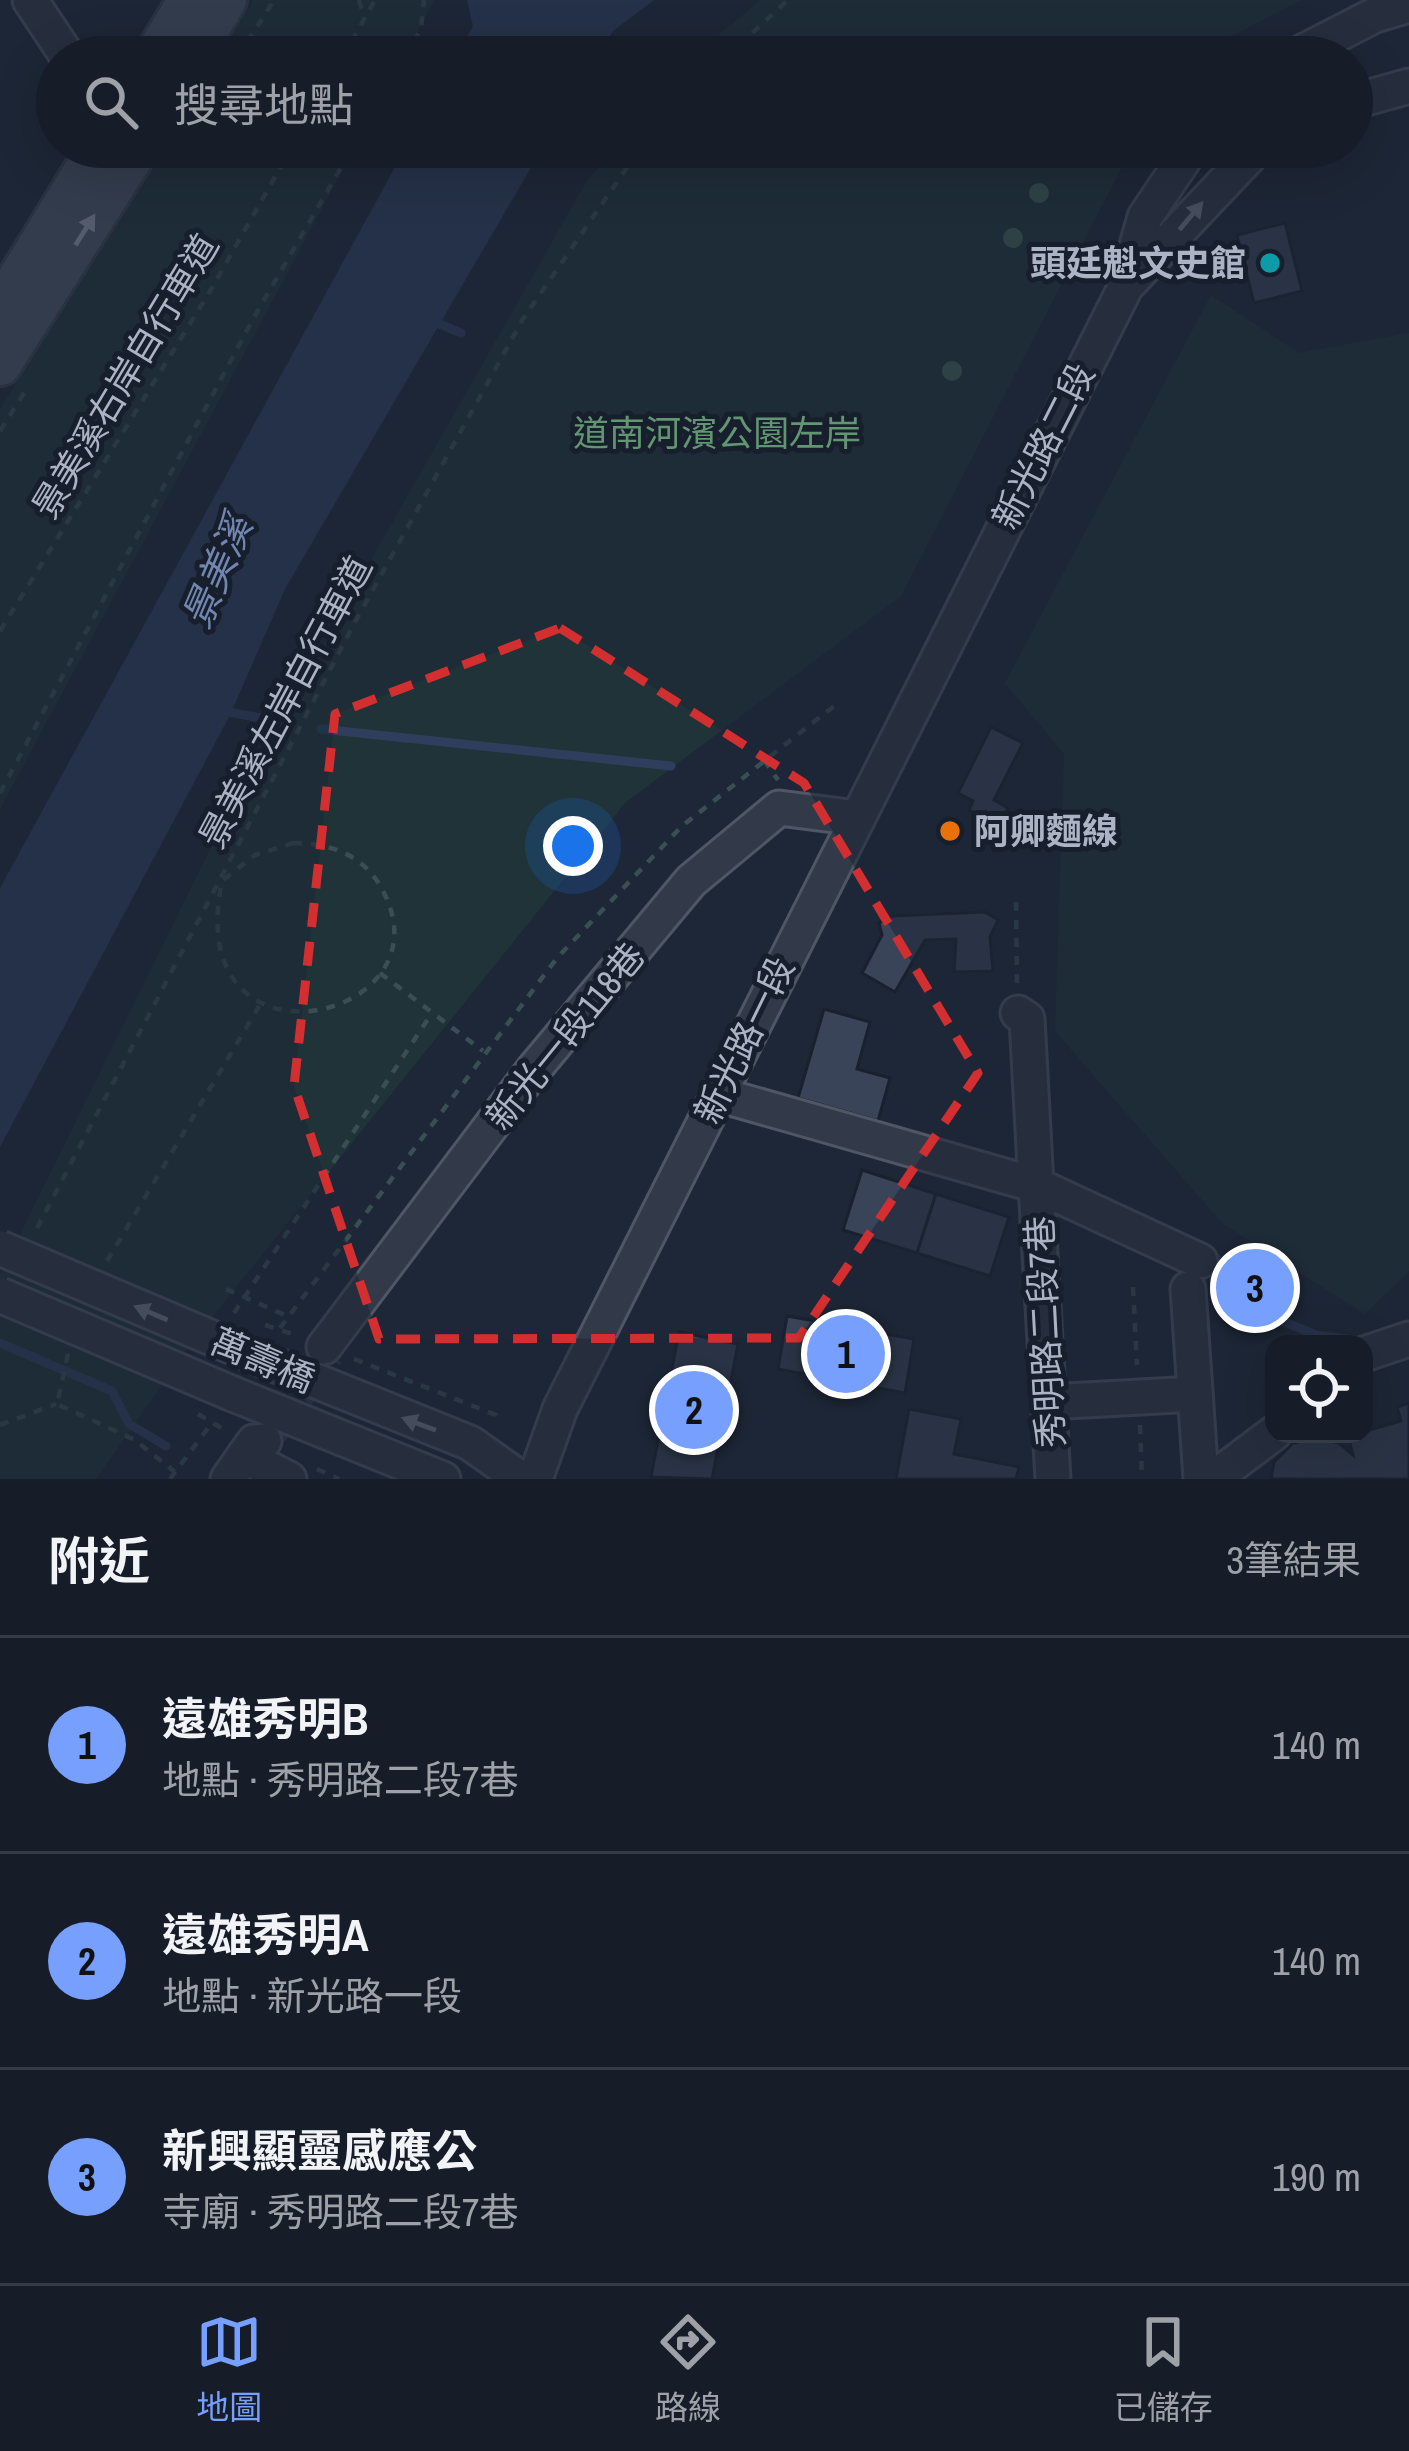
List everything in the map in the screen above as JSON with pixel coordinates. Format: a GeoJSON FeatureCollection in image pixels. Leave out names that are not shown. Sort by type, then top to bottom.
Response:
{"type":"FeatureCollection","features":[{"type":"Feature","properties":{"kind":"main road"},"geometry":{"type":"LineString","coordinates":[[204,36],[225,0]]}},
{"type":"Feature","properties":{"kind":"main road"},"geometry":{"type":"LineString","coordinates":[[165,36],[180,4]]}},
{"type":"Feature","properties":{"kind":"main road"},"geometry":{"type":"LineString","coordinates":[[0,310],[87,168]]}},
{"type":"Feature","properties":{"kind":"main road"},"geometry":{"type":"LineString","coordinates":[[0,364],[125,168]]}},
{"type":"Feature","properties":{"kind":"street"},"geometry":{"type":"LineString","coordinates":[[30,0],[54,36]]}},
{"type":"Feature","properties":{"kind":"street"},"geometry":{"type":"LineString","coordinates":[[1334,36],[1375,15],[1409,5]]}},
{"type":"Feature","properties":{"kind":"street"},"geometry":{"type":"LineString","coordinates":[[1373,96],[1409,86]]}},
{"type":"Feature","properties":{"kind":"street","name":"新光路二段"},"geometry":{"type":"LineString","coordinates":[[962,604],[1125,288],[1145,218],[1178,168]]}},
{"type":"Feature","properties":{"kind":"street","name":"新光路二段"},"geometry":{"type":"LineString","coordinates":[[1125,288],[1238,168]]}},
{"type":"Feature","properties":{"kind":"street","name":"新光路一段"},"geometry":{"type":"LineString","coordinates":[[535,1479],[560,1409],[962,604]]}},
{"type":"Feature","properties":{"kind":"street","name":"新光一段118巷"},"geometry":{"type":"LineString","coordinates":[[323,1349],[534,1070],[691,881],[779,808],[857,818]]}},
{"type":"Feature","properties":{"kind":"street","name":"秀明路二段7巷"},"geometry":{"type":"LineString","coordinates":[[1018,1013],[1027,1019],[1053,1479]]}},
{"type":"Feature","properties":{"kind":"street"},"geometry":{"type":"LineString","coordinates":[[717,1094],[1036,1185],[1194,1275],[1195,1394],[1202,1479]]}},
{"type":"Feature","properties":{"kind":"street","name":"萬壽橋"},"geometry":{"type":"LineString","coordinates":[[0,1248],[470,1443],[521,1479]]}},
{"type":"Feature","properties":{"kind":"street","name":"萬壽橋"},"geometry":{"type":"LineString","coordinates":[[0,1295],[442,1479]]}},
{"type":"Feature","properties":{"kind":"street"},"geometry":{"type":"LineString","coordinates":[[1373,1351],[1409,1339]]}},
{"type":"Feature","properties":{"kind":"street"},"geometry":{"type":"LineString","coordinates":[[1048,1402],[1195,1394]]}},
{"type":"Feature","properties":{"kind":"street"},"geometry":{"type":"LineString","coordinates":[[1213,1479],[1265,1439]]}},
{"type":"Feature","properties":{"kind":"street"},"geometry":{"type":"LineString","coordinates":[[249,1451],[289,1479]]}},
{"type":"Feature","properties":{"kind":"path"},"geometry":{"type":"LineString","coordinates":[[251,36],[274,0]]}},
{"type":"Feature","properties":{"kind":"path"},"geometry":{"type":"LineString","coordinates":[[359,0],[364,19]]}},
{"type":"Feature","properties":{"kind":"path"},"geometry":{"type":"LineString","coordinates":[[355,36],[375,0]]}},
{"type":"Feature","properties":{"kind":"path"},"geometry":{"type":"LineString","coordinates":[[417,36],[424,0]]}},
{"type":"Feature","properties":{"kind":"path"},"geometry":{"type":"LineString","coordinates":[[749,36],[788,0]]}},
{"type":"Feature","properties":{"kind":"path","name":"景美溪右岸自行車道"},"geometry":{"type":"LineString","coordinates":[[0,631],[186,331],[280,168]]}},
{"type":"Feature","properties":{"kind":"path"},"geometry":{"type":"LineString","coordinates":[[0,793],[253,319],[340,168]]}},
{"type":"Feature","properties":{"kind":"path","name":"景美溪左岸自行車道"},"geometry":{"type":"LineString","coordinates":[[35,1232],[354,624],[523,319],[627,168]]}},
{"type":"Feature","properties":{"kind":"path"},"geometry":{"type":"LineString","coordinates":[[280,1328],[557,958],[682,826],[834,706]]}},
{"type":"Feature","properties":{"kind":"path"},"geometry":{"type":"LineString","coordinates":[[764,759],[784,789]]}},
{"type":"Feature","properties":{"kind":"path"},"geometry":{"type":"LineString","coordinates":[[293,843],[331,847],[349,855],[377,881],[386,898],[392,936],[380,973],[368,988],[336,1010],[298,1015],[261,1003],[233,977],[224,959],[217,922],[222,880],[255,855],[293,843]]}},
{"type":"Feature","properties":{"kind":"path"},"geometry":{"type":"LineString","coordinates":[[1016,902],[1018,1013]]}},
{"type":"Feature","properties":{"kind":"path"},"geometry":{"type":"LineString","coordinates":[[380,973],[483,1051]]}},
{"type":"Feature","properties":{"kind":"path"},"geometry":{"type":"LineString","coordinates":[[106,1262],[261,1003]]}},
{"type":"Feature","properties":{"kind":"path"},"geometry":{"type":"LineString","coordinates":[[236,1313],[432,1013]]}},
{"type":"Feature","properties":{"kind":"path"},"geometry":{"type":"LineString","coordinates":[[226,1289],[289,1316]]}},
{"type":"Feature","properties":{"kind":"path"},"geometry":{"type":"LineString","coordinates":[[261,1324],[496,1414],[494,1424]]}},
{"type":"Feature","properties":{"kind":"path"},"geometry":{"type":"LineString","coordinates":[[57,1404],[60,1375],[71,1344]]}},
{"type":"Feature","properties":{"kind":"path"},"geometry":{"type":"LineString","coordinates":[[0,1425],[57,1404],[134,1440],[176,1472]]}},
{"type":"Feature","properties":{"kind":"path"},"geometry":{"type":"LineString","coordinates":[[170,1479],[211,1424]]}},
{"type":"Feature","properties":{"kind":"highlighted area"},"geometry":{"type":"Polygon","coordinates":[[[560,628],[804,783],[978,1073],[799,1338],[379,1339],[294,1086],[335,714],[560,628]]]}},
{"type":"Feature","properties":{"kind":"green space"},"geometry":{"type":"Polygon","coordinates":[[[254,0],[434,0],[415,36],[231,36],[254,0]]]}},
{"type":"Feature","properties":{"kind":"green space"},"geometry":{"type":"Polygon","coordinates":[[[761,0],[1301,0],[1232,36],[717,36],[761,0]]]}},
{"type":"Feature","properties":{"kind":"green space"},"geometry":{"type":"Polygon","coordinates":[[[150,168],[344,168],[0,809],[0,409],[150,168]]]}},
{"type":"Feature","properties":{"kind":"green space","name":"道南河濱公園左岸"},"geometry":{"type":"Polygon","coordinates":[[[598,168],[1121,168],[901,596],[625,803],[192,1342],[96,1479],[0,1479],[0,1275],[234,801],[585,184],[598,168]]]}},
{"type":"Feature","properties":{"kind":"green space"},"geometry":{"type":"Polygon","coordinates":[[[1211,295],[1299,353],[1409,333],[1409,1271],[1365,1314],[1222,1223],[1055,1031],[1064,754],[1005,683],[1211,295]]]}},
{"type":"Feature","properties":{"kind":"water"},"geometry":{"type":"Polygon","coordinates":[[[467,0],[654,0],[610,36],[468,36],[473,26],[467,0]]]}},
{"type":"Feature","properties":{"kind":"water","name":"景美溪"},"geometry":{"type":"Polygon","coordinates":[[[394,168],[531,168],[285,589],[230,715],[0,1147],[0,888],[394,168]]]}},
{"type":"Feature","properties":{"kind":"building","name":"頭廷魁文史館"},"geometry":{"type":"Polygon","coordinates":[[[1285,223],[1302,291],[1254,303],[1237,235],[1285,223]]]}},
{"type":"Feature","properties":{"kind":"building"},"geometry":{"type":"Polygon","coordinates":[[[991,727],[1023,743],[994,800],[1008,808],[999,825],[969,810],[973,801],[958,793],[991,727]]]}},
{"type":"Feature","properties":{"kind":"building"},"geometry":{"type":"Polygon","coordinates":[[[985,912],[998,920],[990,937],[993,971],[954,972],[956,939],[925,940],[895,992],[862,973],[882,935],[879,923],[892,916],[985,912]]]}},
{"type":"Feature","properties":{"kind":"building"},"geometry":{"type":"Polygon","coordinates":[[[824,1009],[870,1022],[857,1069],[890,1078],[878,1121],[798,1098],[824,1009]]]}},
{"type":"Feature","properties":{"kind":"building"},"geometry":{"type":"Polygon","coordinates":[[[862,1170],[936,1194],[917,1253],[843,1230],[862,1170]]]}},
{"type":"Feature","properties":{"kind":"building"},"geometry":{"type":"Polygon","coordinates":[[[936,1194],[1009,1217],[990,1276],[917,1253],[936,1194]]]}},
{"type":"Feature","properties":{"kind":"building"},"geometry":{"type":"Polygon","coordinates":[[[1265,1274],[1271,1296],[1245,1303],[1238,1281],[1265,1274]]]}},
{"type":"Feature","properties":{"kind":"building"},"geometry":{"type":"Polygon","coordinates":[[[787,1316],[914,1339],[905,1393],[778,1369],[787,1316]]]}},
{"type":"Feature","properties":{"kind":"building"},"geometry":{"type":"Polygon","coordinates":[[[679,1332],[738,1344],[712,1479],[651,1477],[679,1332]]]}},
{"type":"Feature","properties":{"kind":"building"},"geometry":{"type":"Polygon","coordinates":[[[1409,1403],[1409,1479],[1271,1479],[1274,1462],[1293,1443],[1339,1443],[1353,1455],[1350,1443],[1373,1443],[1373,1429],[1401,1421],[1397,1407],[1409,1403]]]}},
{"type":"Feature","properties":{"kind":"building"},"geometry":{"type":"Polygon","coordinates":[[[909,1409],[961,1419],[954,1454],[1019,1467],[1016,1479],[896,1479],[909,1409]]]}},
{"type":"Feature","properties":{"kind":"waterway"},"geometry":{"type":"LineString","coordinates":[[1031,278],[1060,276]]}},
{"type":"Feature","properties":{"kind":"waterway"},"geometry":{"type":"LineString","coordinates":[[427,319],[461,333]]}},
{"type":"Feature","properties":{"kind":"waterway"},"geometry":{"type":"LineString","coordinates":[[223,711],[282,722]]}},
{"type":"Feature","properties":{"kind":"waterway"},"geometry":{"type":"LineString","coordinates":[[321,729],[671,766]]}},
{"type":"Feature","properties":{"kind":"waterway"},"geometry":{"type":"LineString","coordinates":[[1216,1258],[1240,1279]]}},
{"type":"Feature","properties":{"kind":"waterway"},"geometry":{"type":"LineString","coordinates":[[1261,1312],[1316,1335]]}},
{"type":"Feature","properties":{"kind":"waterway"},"geometry":{"type":"LineString","coordinates":[[0,1343],[112,1391],[129,1424],[166,1446]]}},
{"type":"Feature","properties":{"kind":"tunnel"},"geometry":{"type":"LineString","coordinates":[[269,1435],[328,1353]]}},
{"type":"Feature","properties":{"kind":"place","name":"頭廷魁文史館"},"geometry":{"type":"Point","coordinates":[1270,263]}},
{"type":"Feature","properties":{"kind":"place","name":"阿卿麵線"},"geometry":{"type":"Point","coordinates":[950,831]}},
{"type":"Feature","properties":{"kind":"place","name":"新興顯靈感應公"},"geometry":{"type":"Point","coordinates":[1255,1288]}},
{"type":"Feature","properties":{"kind":"place","name":"遠雄秀明B"},"geometry":{"type":"Point","coordinates":[846,1354]}},
{"type":"Feature","properties":{"kind":"place","name":"遠雄秀明A"},"geometry":{"type":"Point","coordinates":[694,1410]}}]}
